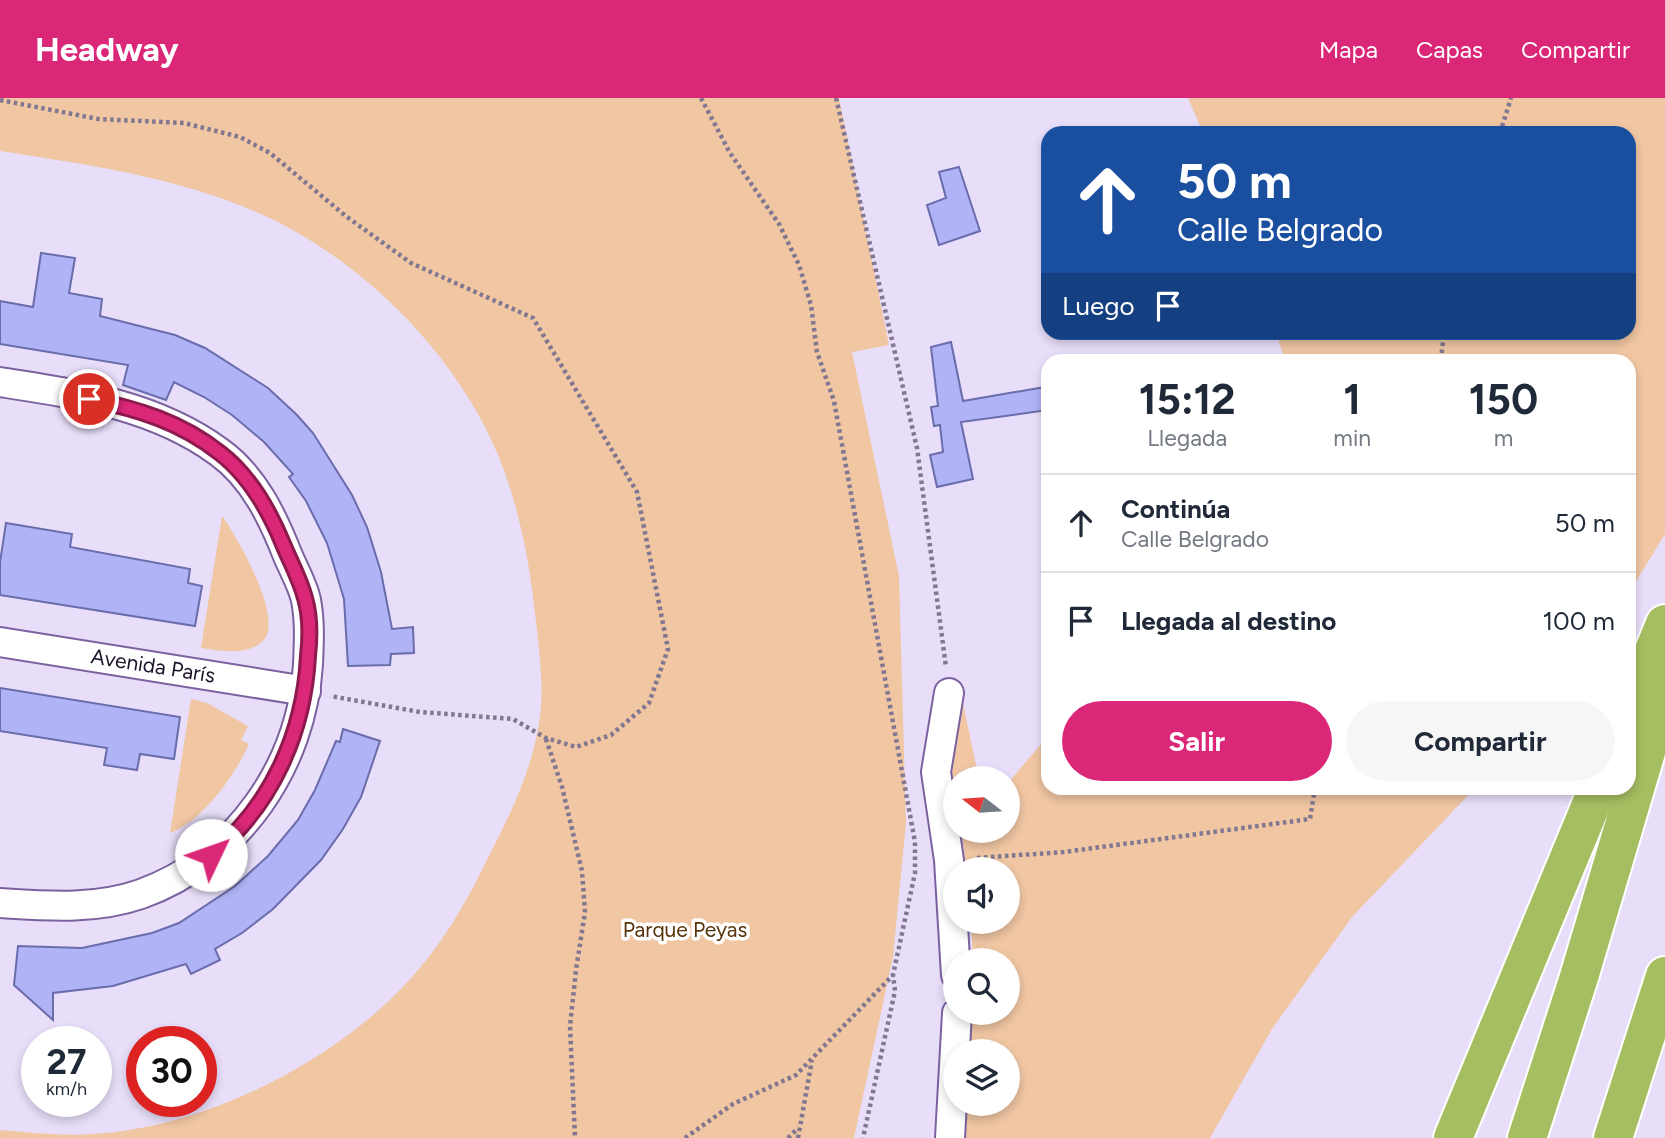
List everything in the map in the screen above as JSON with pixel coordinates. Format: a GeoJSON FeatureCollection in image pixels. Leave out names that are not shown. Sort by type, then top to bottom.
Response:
{"type":"FeatureCollection","features":[{"type":"Feature","properties":{"kind":"highway"},"geometry":{"type":"LineString","coordinates":[[1636,695],[1665,624]]}},
{"type":"Feature","properties":{"kind":"highway"},"geometry":{"type":"LineString","coordinates":[[1636,785],[1665,688]]}},
{"type":"Feature","properties":{"kind":"highway"},"geometry":{"type":"LineString","coordinates":[[1454,1138],[1595,795]]}},
{"type":"Feature","properties":{"kind":"highway"},"geometry":{"type":"LineString","coordinates":[[1527,1138],[1633,795]]}},
{"type":"Feature","properties":{"kind":"highway"},"geometry":{"type":"LineString","coordinates":[[1613,1138],[1665,976]]}},
{"type":"Feature","properties":{"kind":"street"},"geometry":{"type":"LineString","coordinates":[[0,382],[135,408],[181,427],[222,454],[251,484],[275,523],[306,599],[314,693],[268,791],[233,835],[197,866],[151,890],[114,902],[57,907],[0,903]]}},
{"type":"Feature","properties":{"kind":"street","name":"Avenida París"},"geometry":{"type":"LineString","coordinates":[[0,642],[314,693]]}},
{"type":"Feature","properties":{"kind":"street"},"geometry":{"type":"LineString","coordinates":[[948,857],[936,772],[949,692]]}},
{"type":"Feature","properties":{"kind":"street"},"geometry":{"type":"LineString","coordinates":[[950,1138],[956,1025]]}},
{"type":"Feature","properties":{"kind":"path"},"geometry":{"type":"LineString","coordinates":[[701,98],[730,153],[779,224],[799,265],[811,306],[817,352],[834,401],[915,842],[915,873],[894,975],[895,990],[863,1138]]}},
{"type":"Feature","properties":{"kind":"path"},"geometry":{"type":"LineString","coordinates":[[836,98],[917,448],[949,692]]}},
{"type":"Feature","properties":{"kind":"path"},"geometry":{"type":"LineString","coordinates":[[1502,126],[1511,98]]}},
{"type":"Feature","properties":{"kind":"path"},"geometry":{"type":"LineString","coordinates":[[0,100],[98,119],[184,123],[240,137],[270,153],[347,217],[411,263],[533,318],[637,492],[668,649],[649,703],[611,735],[576,747],[546,738],[513,719],[420,712],[314,693]]}},
{"type":"Feature","properties":{"kind":"path"},"geometry":{"type":"LineString","coordinates":[[546,738],[562,787],[582,872],[585,912],[570,1026],[575,1138]]}},
{"type":"Feature","properties":{"kind":"path"},"geometry":{"type":"LineString","coordinates":[[992,857],[1064,852],[1310,819],[1314,795]]}},
{"type":"Feature","properties":{"kind":"path"},"geometry":{"type":"LineString","coordinates":[[915,873],[943,862]]}},
{"type":"Feature","properties":{"kind":"path"},"geometry":{"type":"LineString","coordinates":[[685,1138],[733,1104],[796,1075],[894,975]]}},
{"type":"Feature","properties":{"kind":"path"},"geometry":{"type":"LineString","coordinates":[[798,1138],[812,1060]]}},
{"type":"Feature","properties":{"kind":"path"},"geometry":{"type":"LineString","coordinates":[[788,1138],[798,1128]]}},
{"type":"Feature","properties":{"kind":"green space","name":"Parque Peyas"},"geometry":{"type":"Polygon","coordinates":[[[0,98],[839,98],[889,345],[852,352],[899,576],[906,823],[893,957],[854,1138],[0,1138],[0,1130],[93,1134],[148,1127],[185,1117],[217,1117],[217,1106],[278,1079],[318,1056],[356,1029],[390,1000],[419,969],[448,930],[473,887],[504,827],[524,779],[538,729],[541,689],[538,635],[527,558],[506,475],[482,421],[463,389],[416,328],[389,301],[360,276],[298,233],[227,201],[153,178],[0,151],[0,98]]]}},
{"type":"Feature","properties":{"kind":"green space"},"geometry":{"type":"Polygon","coordinates":[[[1188,98],[1665,98],[1665,534],[1636,582],[1636,354],[1283,354],[1278,340],[1636,340],[1636,126],[1200,126],[1188,98]]]}},
{"type":"Feature","properties":{"kind":"green space"},"geometry":{"type":"Polygon","coordinates":[[[222,516],[256,578],[268,615],[268,630],[263,641],[242,651],[201,648],[222,516]]]}},
{"type":"Feature","properties":{"kind":"green space"},"geometry":{"type":"Polygon","coordinates":[[[191,699],[207,703],[248,726],[241,740],[249,744],[217,796],[194,818],[170,833],[191,699]]]}},
{"type":"Feature","properties":{"kind":"green space"},"geometry":{"type":"Polygon","coordinates":[[[963,703],[976,766],[950,766],[949,760],[963,703]]]}},
{"type":"Feature","properties":{"kind":"green space"},"geometry":{"type":"Polygon","coordinates":[[[1041,744],[1041,795],[1468,795],[1352,917],[1272,1029],[1210,1138],[965,1138],[966,1116],[1020,1116],[1020,1039],[970,1039],[970,1025],[1020,1025],[1020,948],[972,948],[972,934],[1020,934],[1020,857],[965,857],[963,844],[1020,844],[1020,769],[1041,744]]]}},
{"type":"Feature","properties":{"kind":"building"},"geometry":{"type":"Polygon","coordinates":[[[959,167],[980,231],[939,245],[927,205],[946,198],[939,172],[959,167]]]}},
{"type":"Feature","properties":{"kind":"building"},"geometry":{"type":"Polygon","coordinates":[[[41,253],[75,258],[69,293],[102,299],[100,316],[175,335],[205,348],[268,388],[297,415],[313,433],[352,495],[367,527],[381,572],[392,629],[413,627],[414,653],[391,654],[390,665],[348,666],[344,599],[327,543],[306,501],[289,477],[293,474],[264,442],[232,415],[174,382],[166,400],[123,385],[128,365],[0,344],[0,301],[33,307],[41,253]]]}},
{"type":"Feature","properties":{"kind":"building"},"geometry":{"type":"Polygon","coordinates":[[[951,342],[963,401],[1041,388],[1041,411],[961,422],[973,479],[937,487],[930,455],[943,452],[940,425],[934,426],[931,407],[938,406],[931,347],[951,342]]]}},
{"type":"Feature","properties":{"kind":"building"},"geometry":{"type":"Polygon","coordinates":[[[6,523],[72,534],[70,547],[190,569],[188,583],[202,586],[195,626],[0,595],[0,562],[6,523]]]}},
{"type":"Feature","properties":{"kind":"building"},"geometry":{"type":"Polygon","coordinates":[[[0,688],[180,717],[174,759],[140,754],[137,770],[104,765],[107,748],[0,731],[0,688]]]}},
{"type":"Feature","properties":{"kind":"building"},"geometry":{"type":"Polygon","coordinates":[[[343,729],[380,741],[361,797],[321,860],[273,909],[242,933],[215,949],[220,960],[191,974],[186,964],[113,986],[53,993],[53,1020],[14,985],[18,946],[82,948],[152,933],[179,923],[235,886],[268,856],[298,820],[315,790],[336,741],[340,742],[343,729]]]}},
{"type":"Feature","properties":{"kind":"route"},"geometry":{"type":"LineString","coordinates":[[89,399],[135,408],[181,427],[222,454],[251,484],[275,523],[306,599],[309,640],[306,691],[288,751],[268,791],[248,819],[211,855]]}}]}
